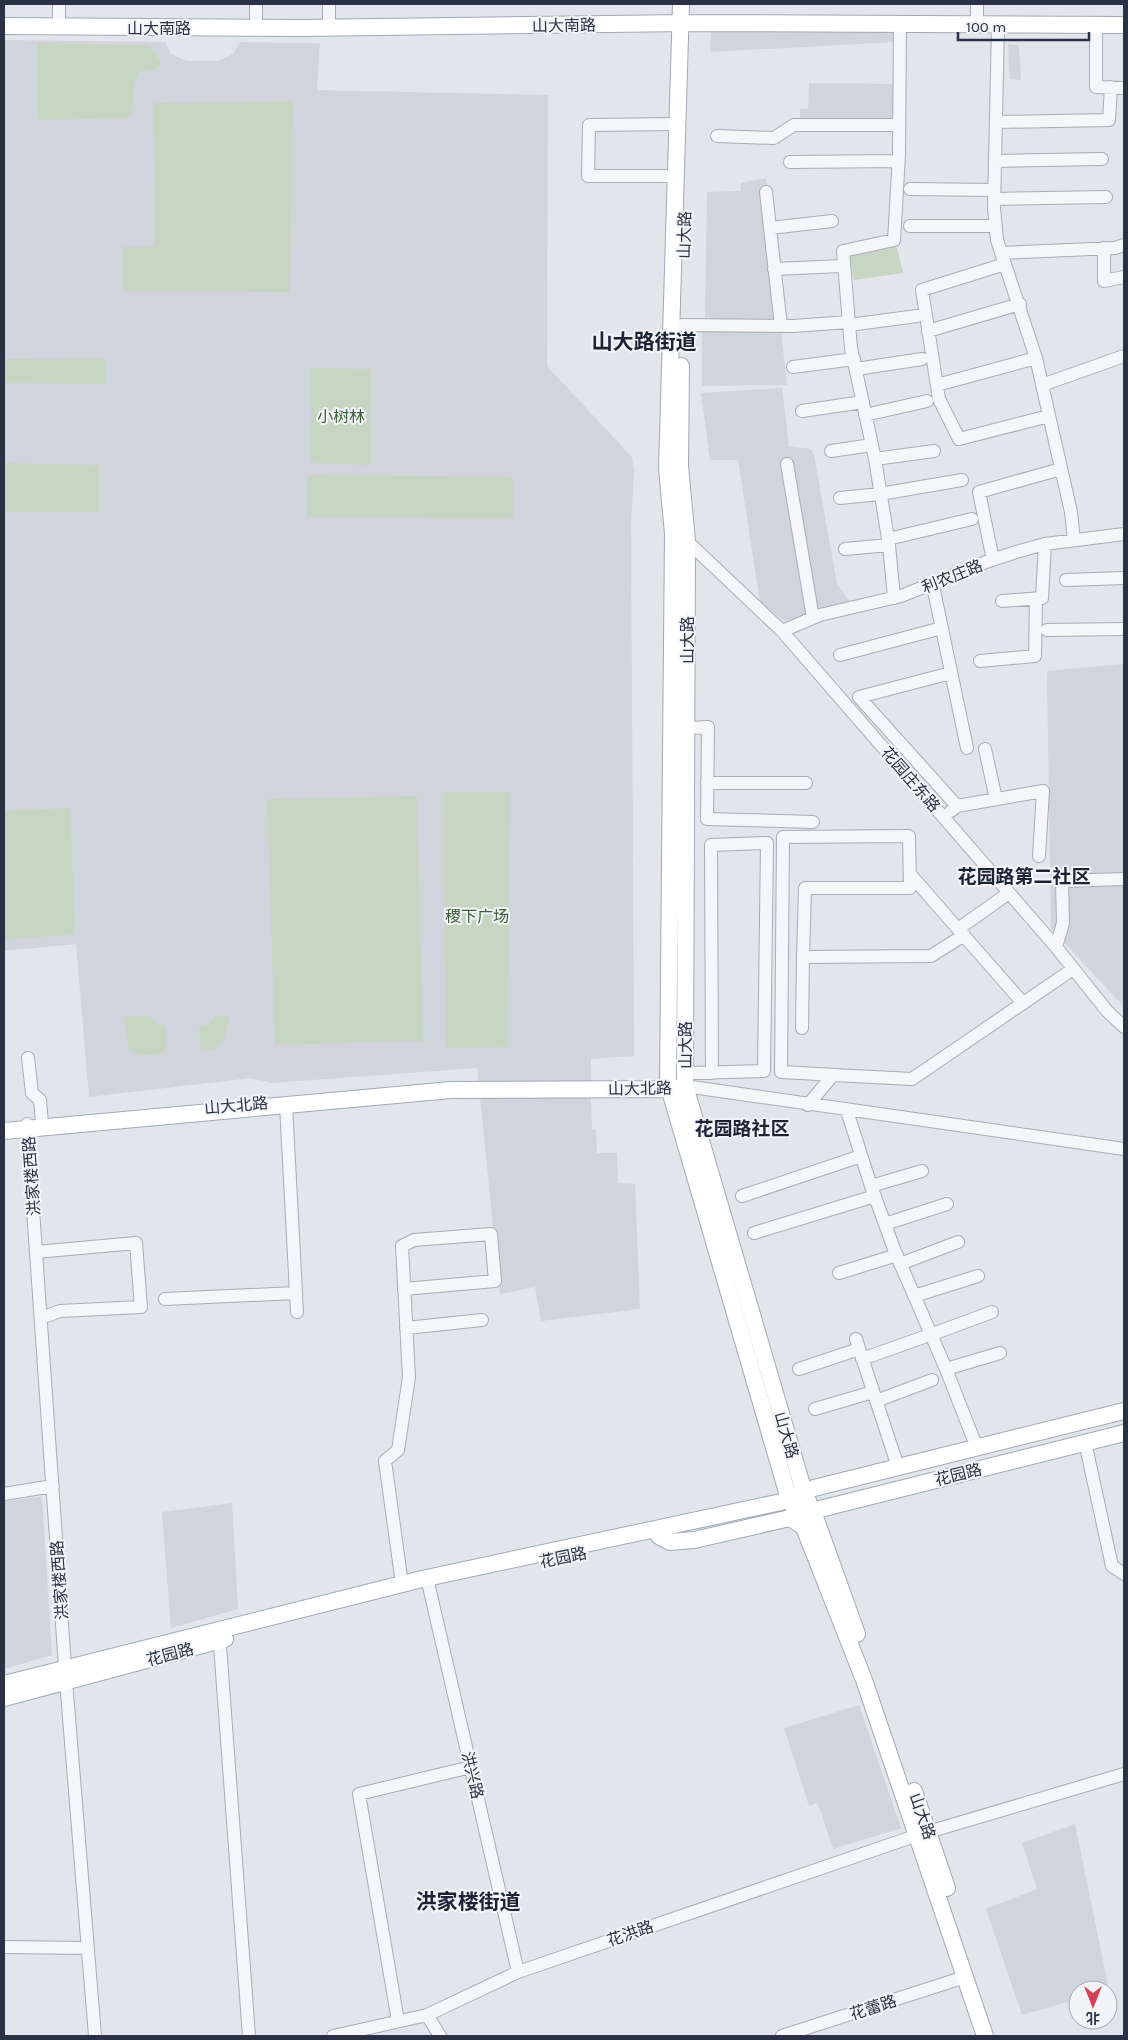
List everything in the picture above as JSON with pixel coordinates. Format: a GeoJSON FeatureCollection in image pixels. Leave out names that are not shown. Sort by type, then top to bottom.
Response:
{"type":"FeatureCollection","features":[{"type":"Feature","properties":{"kind":"main road","name":"山大路"},"geometry":{"type":"LineString","coordinates":[[679,1083],[686,728],[687,540],[680,466],[685,23],[681,4]]}},
{"type":"Feature","properties":{"kind":"main road","name":"山大路"},"geometry":{"type":"LineString","coordinates":[[692,4],[685,23],[679,124],[667,468],[673,534],[679,1083],[800,1509],[923,1833],[965,1978],[985,2036]]}},
{"type":"Feature","properties":{"kind":"main road","name":"山大南路"},"geometry":{"type":"LineString","coordinates":[[4,26],[329,28],[685,23],[1124,25]]}},
{"type":"Feature","properties":{"kind":"main road","name":"山大北路"},"geometry":{"type":"LineString","coordinates":[[4,1126],[286,1105],[452,1090],[679,1083]]}},
{"type":"Feature","properties":{"kind":"main road","name":"山大北路"},"geometry":{"type":"LineString","coordinates":[[4,1131],[33,1125],[441,1086],[679,1083]]}},
{"type":"Feature","properties":{"kind":"main road","name":"花园路"},"geometry":{"type":"LineString","coordinates":[[800,1509],[811,1489],[1124,1411]]}},
{"type":"Feature","properties":{"kind":"main road","name":"花园路"},"geometry":{"type":"LineString","coordinates":[[4,1684],[66,1674],[428,1582],[800,1509],[820,1509],[1124,1432]]}},
{"type":"Feature","properties":{"kind":"main road","name":"山大路"},"geometry":{"type":"LineString","coordinates":[[800,1509],[815,1517],[923,1833],[996,2036]]}},
{"type":"Feature","properties":{"kind":"main road","name":"花园路"},"geometry":{"type":"LineString","coordinates":[[219,1635],[402,1584],[428,1582],[800,1509]]}},
{"type":"Feature","properties":{"kind":"main road","name":"花园路"},"geometry":{"type":"LineString","coordinates":[[4,1698],[66,1674]]}},
{"type":"Feature","properties":{"kind":"street"},"geometry":{"type":"LineString","coordinates":[[58,27],[59,4]]}},
{"type":"Feature","properties":{"kind":"street"},"geometry":{"type":"LineString","coordinates":[[256,4],[256,28]]}},
{"type":"Feature","properties":{"kind":"street"},"geometry":{"type":"LineString","coordinates":[[329,4],[329,28]]}},
{"type":"Feature","properties":{"kind":"street"},"geometry":{"type":"LineString","coordinates":[[977,4],[977,24]]}},
{"type":"Feature","properties":{"kind":"street"},"geometry":{"type":"LineString","coordinates":[[894,598],[888,542],[875,459],[855,364],[849,323],[843,251],[894,240],[899,126],[900,24]]}},
{"type":"Feature","properties":{"kind":"street"},"geometry":{"type":"LineString","coordinates":[[998,25],[994,195],[997,240],[1020,304],[1036,358],[1071,512],[1074,540]]}},
{"type":"Feature","properties":{"kind":"street"},"geometry":{"type":"LineString","coordinates":[[1096,25],[1096,88],[1124,88]]}},
{"type":"Feature","properties":{"kind":"street"},"geometry":{"type":"LineString","coordinates":[[996,122],[1109,120],[1111,88]]}},
{"type":"Feature","properties":{"kind":"street"},"geometry":{"type":"LineString","coordinates":[[677,176],[588,176],[589,125],[679,124]]}},
{"type":"Feature","properties":{"kind":"street"},"geometry":{"type":"LineString","coordinates":[[717,136],[774,138],[794,125],[899,126]]}},
{"type":"Feature","properties":{"kind":"street"},"geometry":{"type":"LineString","coordinates":[[995,161],[1102,159]]}},
{"type":"Feature","properties":{"kind":"street"},"geometry":{"type":"LineString","coordinates":[[790,162],[898,161]]}},
{"type":"Feature","properties":{"kind":"street"},"geometry":{"type":"LineString","coordinates":[[910,188],[994,195],[1106,197]]}},
{"type":"Feature","properties":{"kind":"street"},"geometry":{"type":"LineString","coordinates":[[766,192],[781,326]]}},
{"type":"Feature","properties":{"kind":"street"},"geometry":{"type":"LineString","coordinates":[[770,228],[832,221]]}},
{"type":"Feature","properties":{"kind":"street"},"geometry":{"type":"LineString","coordinates":[[910,226],[996,226]]}},
{"type":"Feature","properties":{"kind":"street"},"geometry":{"type":"LineString","coordinates":[[1049,416],[959,439],[940,399],[922,290],[1003,258],[1115,248],[1124,245]]}},
{"type":"Feature","properties":{"kind":"street"},"geometry":{"type":"LineString","coordinates":[[1104,248],[1104,281],[1124,277]]}},
{"type":"Feature","properties":{"kind":"street"},"geometry":{"type":"LineString","coordinates":[[774,269],[842,266]]}},
{"type":"Feature","properties":{"kind":"street"},"geometry":{"type":"LineString","coordinates":[[928,331],[1020,304]]}},
{"type":"Feature","properties":{"kind":"street"},"geometry":{"type":"LineString","coordinates":[[682,325],[781,326],[849,323],[917,316]]}},
{"type":"Feature","properties":{"kind":"street"},"geometry":{"type":"LineString","coordinates":[[1042,385],[1124,356]]}},
{"type":"Feature","properties":{"kind":"street"},"geometry":{"type":"LineString","coordinates":[[937,384],[1036,358]]}},
{"type":"Feature","properties":{"kind":"street"},"geometry":{"type":"LineString","coordinates":[[793,367],[922,359]]}},
{"type":"Feature","properties":{"kind":"street"},"geometry":{"type":"LineString","coordinates":[[802,411],[864,408],[927,401]]}},
{"type":"Feature","properties":{"kind":"street"},"geometry":{"type":"LineString","coordinates":[[831,451],[872,444]]}},
{"type":"Feature","properties":{"kind":"street"},"geometry":{"type":"LineString","coordinates":[[875,459],[934,451]]}},
{"type":"Feature","properties":{"kind":"street"},"geometry":{"type":"LineString","coordinates":[[787,464],[813,618]]}},
{"type":"Feature","properties":{"kind":"street"},"geometry":{"type":"LineString","coordinates":[[993,560],[978,492],[1061,469]]}},
{"type":"Feature","properties":{"kind":"street"},"geometry":{"type":"LineString","coordinates":[[840,498],[880,494],[962,480]]}},
{"type":"Feature","properties":{"kind":"street"},"geometry":{"type":"LineString","coordinates":[[845,549],[888,542],[972,519]]}},
{"type":"Feature","properties":{"kind":"street","name":"利农庄路"},"geometry":{"type":"LineString","coordinates":[[782,630],[813,618],[894,598],[993,560],[1045,544],[1124,534]]}},
{"type":"Feature","properties":{"kind":"street","name":"花园庄东路"},"geometry":{"type":"LineString","coordinates":[[687,540],[782,630],[1056,947],[1107,1011],[1124,1027]]}},
{"type":"Feature","properties":{"kind":"street"},"geometry":{"type":"LineString","coordinates":[[1002,601],[1042,598],[1045,544]]}},
{"type":"Feature","properties":{"kind":"street"},"geometry":{"type":"LineString","coordinates":[[1066,580],[1124,578]]}},
{"type":"Feature","properties":{"kind":"street"},"geometry":{"type":"LineString","coordinates":[[933,586],[967,748]]}},
{"type":"Feature","properties":{"kind":"street"},"geometry":{"type":"LineString","coordinates":[[980,660],[1035,656],[1036,599]]}},
{"type":"Feature","properties":{"kind":"street"},"geometry":{"type":"LineString","coordinates":[[840,654],[942,628]]}},
{"type":"Feature","properties":{"kind":"street"},"geometry":{"type":"LineString","coordinates":[[1047,630],[1124,629]]}},
{"type":"Feature","properties":{"kind":"street"},"geometry":{"type":"LineString","coordinates":[[951,673],[859,697],[957,806]]}},
{"type":"Feature","properties":{"kind":"street"},"geometry":{"type":"LineString","coordinates":[[686,728],[708,727],[707,819],[813,822]]}},
{"type":"Feature","properties":{"kind":"street"},"geometry":{"type":"LineString","coordinates":[[985,749],[996,799]]}},
{"type":"Feature","properties":{"kind":"street"},"geometry":{"type":"LineString","coordinates":[[707,783],[806,783]]}},
{"type":"Feature","properties":{"kind":"street"},"geometry":{"type":"LineString","coordinates":[[944,817],[957,806],[1043,791],[1039,856]]}},
{"type":"Feature","properties":{"kind":"street"},"geometry":{"type":"LineString","coordinates":[[802,1028],[805,888],[910,888],[909,836],[783,837],[780,1072],[912,1079],[1073,969]]}},
{"type":"Feature","properties":{"kind":"street"},"geometry":{"type":"LineString","coordinates":[[679,1083],[712,1072],[764,1071],[767,843],[711,845],[712,1072]]}},
{"type":"Feature","properties":{"kind":"street"},"geometry":{"type":"LineString","coordinates":[[910,874],[1023,1004]]}},
{"type":"Feature","properties":{"kind":"street"},"geometry":{"type":"LineString","coordinates":[[1056,947],[1064,923],[1062,881],[1124,879]]}},
{"type":"Feature","properties":{"kind":"street"},"geometry":{"type":"LineString","coordinates":[[803,957],[930,956],[1009,893]]}},
{"type":"Feature","properties":{"kind":"street","name":"洪家楼西路"},"geometry":{"type":"LineString","coordinates":[[28,1058],[32,1093],[40,1100],[33,1125],[36,1252],[66,1674],[95,2036]]}},
{"type":"Feature","properties":{"kind":"street"},"geometry":{"type":"LineString","coordinates":[[808,1105],[833,1075]]}},
{"type":"Feature","properties":{"kind":"street"},"geometry":{"type":"LineString","coordinates":[[679,1083],[847,1111],[1124,1149]]}},
{"type":"Feature","properties":{"kind":"street"},"geometry":{"type":"LineString","coordinates":[[286,1105],[297,1312]]}},
{"type":"Feature","properties":{"kind":"street","name":"花园路"},"geometry":{"type":"LineString","coordinates":[[847,1111],[873,1191],[914,1296],[927,1336],[946,1369],[976,1448]]}},
{"type":"Feature","properties":{"kind":"street"},"geometry":{"type":"LineString","coordinates":[[742,1196],[861,1156]]}},
{"type":"Feature","properties":{"kind":"street"},"geometry":{"type":"LineString","coordinates":[[754,1233],[873,1191],[922,1171]]}},
{"type":"Feature","properties":{"kind":"street"},"geometry":{"type":"LineString","coordinates":[[885,1224],[947,1204]]}},
{"type":"Feature","properties":{"kind":"street"},"geometry":{"type":"LineString","coordinates":[[402,1584],[385,1461],[398,1450],[409,1377],[406,1328],[404,1290],[402,1246],[414,1240],[491,1234],[495,1281],[404,1290]]}},
{"type":"Feature","properties":{"kind":"street"},"geometry":{"type":"LineString","coordinates":[[839,1273],[958,1242]]}},
{"type":"Feature","properties":{"kind":"street"},"geometry":{"type":"LineString","coordinates":[[36,1252],[136,1243],[141,1307],[60,1311],[41,1318]]}},
{"type":"Feature","properties":{"kind":"street"},"geometry":{"type":"LineString","coordinates":[[914,1296],[978,1276]]}},
{"type":"Feature","properties":{"kind":"street"},"geometry":{"type":"LineString","coordinates":[[165,1298],[296,1293]]}},
{"type":"Feature","properties":{"kind":"street"},"geometry":{"type":"LineString","coordinates":[[799,1369],[859,1349],[927,1336],[992,1312]]}},
{"type":"Feature","properties":{"kind":"street"},"geometry":{"type":"LineString","coordinates":[[406,1328],[482,1320]]}},
{"type":"Feature","properties":{"kind":"street"},"geometry":{"type":"LineString","coordinates":[[859,1349],[898,1467]]}},
{"type":"Feature","properties":{"kind":"street"},"geometry":{"type":"LineString","coordinates":[[946,1369],[1000,1353]]}},
{"type":"Feature","properties":{"kind":"street"},"geometry":{"type":"LineString","coordinates":[[815,1409],[875,1396],[932,1380]]}},
{"type":"Feature","properties":{"kind":"street"},"geometry":{"type":"LineString","coordinates":[[1085,1442],[1112,1566],[1124,1574]]}},
{"type":"Feature","properties":{"kind":"street"},"geometry":{"type":"LineString","coordinates":[[4,1494],[53,1486]]}},
{"type":"Feature","properties":{"kind":"street","name":"洪兴路"},"geometry":{"type":"LineString","coordinates":[[428,1582],[518,1972]]}},
{"type":"Feature","properties":{"kind":"street"},"geometry":{"type":"LineString","coordinates":[[219,1635],[249,2036]]}},
{"type":"Feature","properties":{"kind":"street"},"geometry":{"type":"LineString","coordinates":[[398,2021],[359,1794],[471,1767]]}},
{"type":"Feature","properties":{"kind":"street","name":"花洪路"},"geometry":{"type":"LineString","coordinates":[[333,2036],[426,2015],[518,1972],[923,1833],[1124,1774]]}},
{"type":"Feature","properties":{"kind":"street"},"geometry":{"type":"LineString","coordinates":[[4,1947],[88,1948]]}},
{"type":"Feature","properties":{"kind":"street","name":"花蕾路"},"geometry":{"type":"LineString","coordinates":[[782,2036],[965,1978]]}},
{"type":"Feature","properties":{"kind":"street"},"geometry":{"type":"LineString","coordinates":[[426,2015],[440,2036]]}},
{"type":"Feature","properties":{"kind":"shaded area"},"geometry":{"type":"Polygon","coordinates":[[[711,32],[895,32],[895,42],[710,52],[711,32]]]}},
{"type":"Feature","properties":{"kind":"shaded area"},"geometry":{"type":"Polygon","coordinates":[[[4,40],[165,42],[171,54],[187,61],[218,61],[233,54],[240,42],[320,43],[317,90],[548,95],[547,366],[632,457],[634,472],[631,522],[634,1056],[591,1059],[591,1097],[592,1129],[596,1130],[597,1153],[617,1153],[618,1183],[635,1184],[640,1309],[541,1321],[535,1287],[500,1294],[477,1068],[272,1083],[251,1078],[89,1097],[76,944],[4,951],[4,40]]]}},
{"type":"Feature","properties":{"kind":"shaded area"},"geometry":{"type":"Polygon","coordinates":[[[1008,44],[1019,45],[1021,80],[1010,79],[1008,44]]]}},
{"type":"Feature","properties":{"kind":"shaded area"},"geometry":{"type":"Polygon","coordinates":[[[809,83],[895,84],[895,114],[882,128],[800,128],[800,109],[808,109],[809,83]]]}},
{"type":"Feature","properties":{"kind":"shaded area"},"geometry":{"type":"Polygon","coordinates":[[[766,178],[780,320],[705,320],[707,192],[741,191],[741,183],[766,178]]]}},
{"type":"Feature","properties":{"kind":"shaded area"},"geometry":{"type":"Polygon","coordinates":[[[702,329],[781,331],[787,385],[702,386],[702,329]]]}},
{"type":"Feature","properties":{"kind":"shaded area"},"geometry":{"type":"Polygon","coordinates":[[[782,388],[789,446],[811,449],[814,455],[837,584],[851,603],[784,621],[760,602],[738,460],[710,460],[701,393],[782,388]]]}},
{"type":"Feature","properties":{"kind":"shaded area"},"geometry":{"type":"Polygon","coordinates":[[[1124,664],[1124,1007],[1051,928],[1047,671],[1124,664]]]}},
{"type":"Feature","properties":{"kind":"shaded area"},"geometry":{"type":"Polygon","coordinates":[[[42,1496],[52,1655],[4,1669],[4,1502],[42,1496]]]}},
{"type":"Feature","properties":{"kind":"shaded area"},"geometry":{"type":"Polygon","coordinates":[[[232,1503],[238,1609],[171,1628],[162,1512],[232,1503]]]}},
{"type":"Feature","properties":{"kind":"shaded area"},"geometry":{"type":"Polygon","coordinates":[[[859,1705],[901,1828],[833,1849],[818,1803],[809,1806],[784,1728],[859,1705]]]}},
{"type":"Feature","properties":{"kind":"shaded area"},"geometry":{"type":"Polygon","coordinates":[[[1075,1824],[1107,1980],[1068,1980],[1068,2002],[1022,2015],[986,1909],[1037,1889],[1022,1843],[1075,1824]]]}},
{"type":"Feature","properties":{"kind":"green space"},"geometry":{"type":"Polygon","coordinates":[[[37,43],[149,45],[162,64],[154,70],[139,72],[134,84],[132,112],[127,118],[38,120],[37,43]]]}},
{"type":"Feature","properties":{"kind":"green space"},"geometry":{"type":"Polygon","coordinates":[[[293,101],[290,292],[123,291],[123,247],[155,246],[154,103],[293,101]]]}},
{"type":"Feature","properties":{"kind":"green space"},"geometry":{"type":"Polygon","coordinates":[[[896,244],[903,273],[854,280],[849,253],[896,244]]]}},
{"type":"Feature","properties":{"kind":"green space"},"geometry":{"type":"Polygon","coordinates":[[[105,358],[105,384],[4,383],[4,359],[105,358]]]}},
{"type":"Feature","properties":{"kind":"green space","name":"小树林"},"geometry":{"type":"Polygon","coordinates":[[[311,368],[371,369],[371,465],[311,463],[311,368]]]}},
{"type":"Feature","properties":{"kind":"green space"},"geometry":{"type":"Polygon","coordinates":[[[4,463],[99,465],[99,512],[4,512],[4,463]]]}},
{"type":"Feature","properties":{"kind":"green space"},"geometry":{"type":"Polygon","coordinates":[[[307,475],[513,477],[513,518],[307,517],[307,475]]]}},
{"type":"Feature","properties":{"kind":"green space","name":"稷下广场"},"geometry":{"type":"Polygon","coordinates":[[[444,792],[510,792],[508,1047],[445,1048],[444,792]]]}},
{"type":"Feature","properties":{"kind":"green space"},"geometry":{"type":"Polygon","coordinates":[[[417,796],[423,1041],[275,1045],[267,799],[417,796]]]}},
{"type":"Feature","properties":{"kind":"green space"},"geometry":{"type":"Polygon","coordinates":[[[70,808],[75,934],[4,940],[4,811],[70,808]]]}},
{"type":"Feature","properties":{"kind":"green space"},"geometry":{"type":"Polygon","coordinates":[[[149,1016],[156,1023],[166,1026],[166,1051],[149,1055],[131,1052],[127,1041],[124,1017],[149,1016]]]}},
{"type":"Feature","properties":{"kind":"green space"},"geometry":{"type":"Polygon","coordinates":[[[215,1016],[230,1016],[225,1037],[216,1048],[201,1052],[199,1027],[208,1024],[215,1016]]]}},
{"type":"Feature","properties":{"kind":"district","name":"山大路街道"},"geometry":{"type":"Point","coordinates":[644,342]}},
{"type":"Feature","properties":{"kind":"district","name":"花园路第二社区"},"geometry":{"type":"Point","coordinates":[1024,876]}},
{"type":"Feature","properties":{"kind":"district","name":"花园路社区"},"geometry":{"type":"Point","coordinates":[742,1128]}},
{"type":"Feature","properties":{"kind":"district","name":"洪家楼街道"},"geometry":{"type":"Point","coordinates":[468,1902]}}]}
